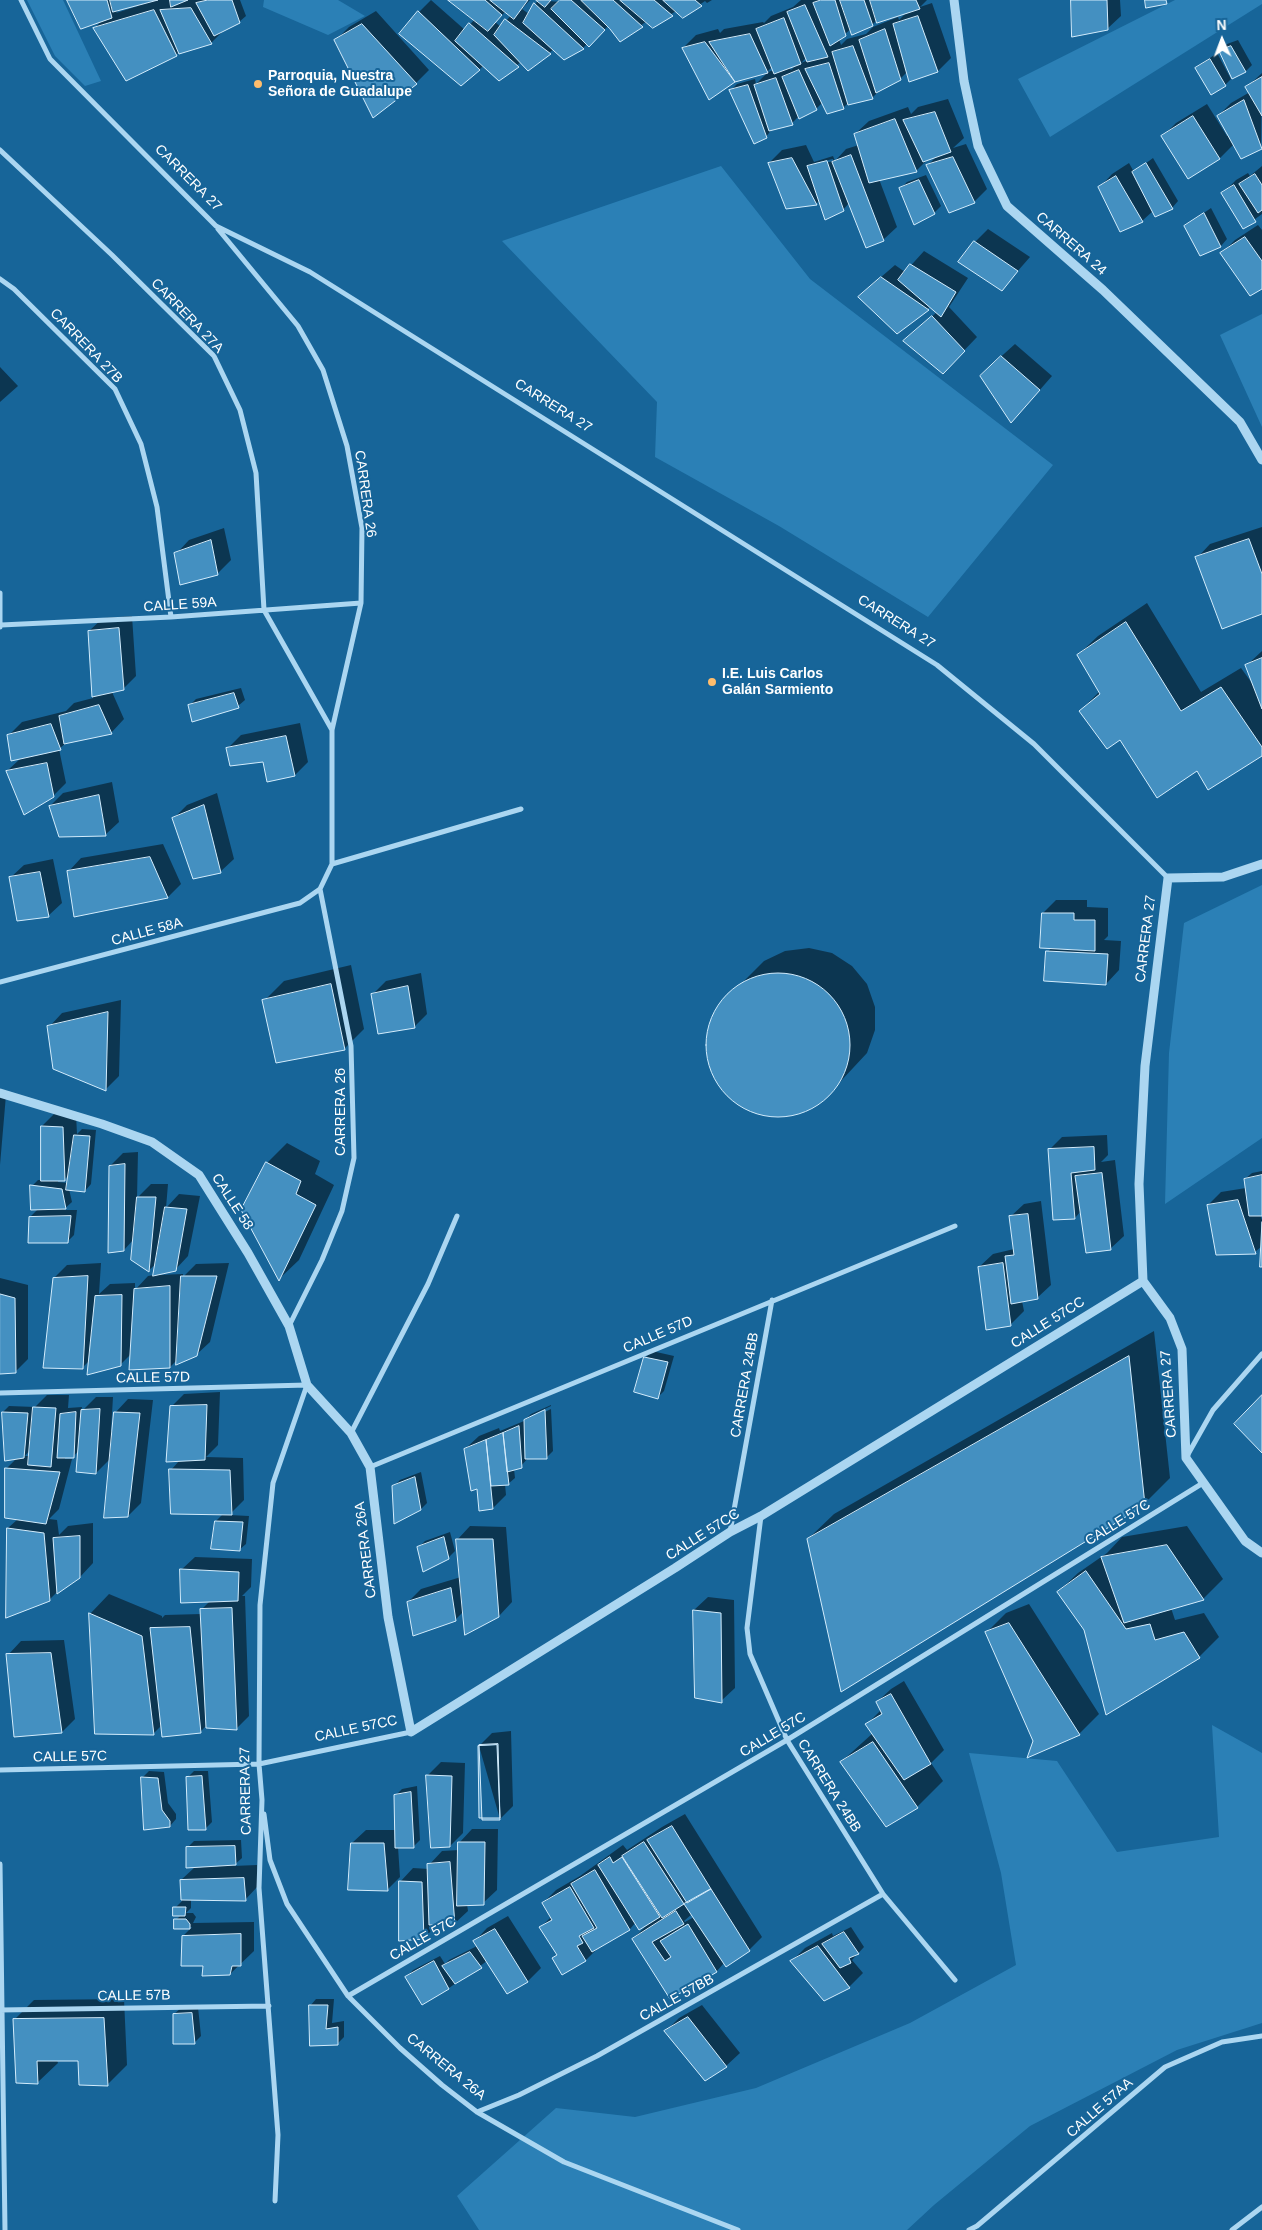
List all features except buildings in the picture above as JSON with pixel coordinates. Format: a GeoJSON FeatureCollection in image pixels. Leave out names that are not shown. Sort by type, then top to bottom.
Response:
{"type":"FeatureCollection","features":[{"type":"Feature","properties":{"kind":"street","name":"CARRERA 27"},"geometry":{"type":"LineString","coordinates":[[21,0],[50,59],[216,226],[310,272],[938,665],[1034,744],[1168,878],[1145,1066],[1139,1184],[1143,1282],[1170,1318],[1182,1349],[1186,1458]]}},
{"type":"Feature","properties":{"kind":"street","name":"CARRERA 24"},"geometry":{"type":"LineString","coordinates":[[954,0],[964,81],[978,146],[1007,206],[1103,290],[1240,422],[1262,460]]}},
{"type":"Feature","properties":{"kind":"street","name":"CARRERA 27A"},"geometry":{"type":"LineString","coordinates":[[0,150],[112,255],[214,356],[240,410],[256,473],[264,610]]}},
{"type":"Feature","properties":{"kind":"street","name":"CARRERA 26"},"geometry":{"type":"LineString","coordinates":[[216,226],[298,326],[324,370],[347,446],[362,528],[361,603],[332,730],[332,864],[320,889],[300,903]]}},
{"type":"Feature","properties":{"kind":"street","name":"CARRERA 27B"},"geometry":{"type":"LineString","coordinates":[[0,279],[14,289],[115,389],[141,444],[157,507],[171,618]]}},
{"type":"Feature","properties":{"kind":"street"},"geometry":{"type":"LineString","coordinates":[[0,593],[0,626]]}},
{"type":"Feature","properties":{"kind":"street","name":"CALLE 59A"},"geometry":{"type":"LineString","coordinates":[[0,626],[171,618],[361,603]]}},
{"type":"Feature","properties":{"kind":"street"},"geometry":{"type":"LineString","coordinates":[[264,610],[332,730]]}},
{"type":"Feature","properties":{"kind":"street"},"geometry":{"type":"LineString","coordinates":[[332,864],[521,809]]}},
{"type":"Feature","properties":{"kind":"street"},"geometry":{"type":"LineString","coordinates":[[1168,878],[1223,877],[1262,864]]}},
{"type":"Feature","properties":{"kind":"street","name":"CARRERA 26"},"geometry":{"type":"LineString","coordinates":[[289,1326],[322,1260],[342,1211],[354,1158],[351,1046],[320,889]]}},
{"type":"Feature","properties":{"kind":"street","name":"CALLE 58A"},"geometry":{"type":"LineString","coordinates":[[0,982],[300,903]]}},
{"type":"Feature","properties":{"kind":"street","name":"CALLE 58"},"geometry":{"type":"LineString","coordinates":[[0,1093],[102,1124],[152,1142],[199,1175],[248,1253],[289,1326],[306,1385]]}},
{"type":"Feature","properties":{"kind":"street"},"geometry":{"type":"LineString","coordinates":[[351,1433],[428,1284],[457,1216]]}},
{"type":"Feature","properties":{"kind":"street","name":"CALLE 57D"},"geometry":{"type":"LineString","coordinates":[[370,1467],[955,1226]]}},
{"type":"Feature","properties":{"kind":"street","name":"CALLE 57CC"},"geometry":{"type":"LineString","coordinates":[[260,1764],[411,1732],[730,1532],[761,1516],[1143,1282]]}},
{"type":"Feature","properties":{"kind":"street","name":"CARRERA 24BB"},"geometry":{"type":"LineString","coordinates":[[730,1532],[772,1300]]}},
{"type":"Feature","properties":{"kind":"street"},"geometry":{"type":"LineString","coordinates":[[1262,1354],[1213,1410],[1186,1458],[1245,1541],[1262,1553]]}},
{"type":"Feature","properties":{"kind":"street","name":"CARRERA 27"},"geometry":{"type":"LineString","coordinates":[[275,2201],[278,2135],[259,1888],[262,1800],[260,1764],[260,1605],[273,1483],[306,1385]]}},
{"type":"Feature","properties":{"kind":"street","name":"CARRERA 26A"},"geometry":{"type":"LineString","coordinates":[[306,1385],[351,1433],[370,1467],[388,1617],[411,1732]]}},
{"type":"Feature","properties":{"kind":"street","name":"CALLE 57D"},"geometry":{"type":"LineString","coordinates":[[0,1393],[306,1385]]}},
{"type":"Feature","properties":{"kind":"street","name":"CALLE 57C"},"geometry":{"type":"LineString","coordinates":[[348,1996],[787,1740],[1203,1484]]}},
{"type":"Feature","properties":{"kind":"street","name":"CARRERA 24BB"},"geometry":{"type":"LineString","coordinates":[[761,1516],[747,1628],[750,1654],[787,1740],[882,1894],[955,1980]]}},
{"type":"Feature","properties":{"kind":"street","name":"CALLE 57C"},"geometry":{"type":"LineString","coordinates":[[0,1770],[260,1764]]}},
{"type":"Feature","properties":{"kind":"street","name":"CARRERA 26A"},"geometry":{"type":"LineString","coordinates":[[262,1800],[270,1860],[287,1904],[348,1996],[400,2048],[442,2085],[477,2112],[564,2162],[738,2230]]}},
{"type":"Feature","properties":{"kind":"street"},"geometry":{"type":"LineString","coordinates":[[0,1864],[5,2230]]}},
{"type":"Feature","properties":{"kind":"street","name":"CALLE 57BB"},"geometry":{"type":"LineString","coordinates":[[477,2112],[519,2095],[597,2056],[882,1894]]}},
{"type":"Feature","properties":{"kind":"street","name":"CALLE 57B"},"geometry":{"type":"LineString","coordinates":[[1,2010],[269,2006]]}},
{"type":"Feature","properties":{"kind":"street","name":"CALLE 57AA"},"geometry":{"type":"LineString","coordinates":[[969,2230],[977,2226],[1165,2068],[1222,2042],[1262,2036]]}},
{"type":"Feature","properties":{"kind":"street"},"geometry":{"type":"LineString","coordinates":[[1232,2230],[1262,2207]]}},
{"type":"Feature","properties":{"kind":"shaded area"},"geometry":{"type":"Polygon","coordinates":[[[27,0],[63,0],[101,81],[85,86],[55,56],[27,0]]]}},
{"type":"Feature","properties":{"kind":"shaded area"},"geometry":{"type":"Polygon","coordinates":[[[264,0],[338,0],[365,16],[328,35],[263,7],[264,0]]]}},
{"type":"Feature","properties":{"kind":"shaded area"},"geometry":{"type":"Polygon","coordinates":[[[1175,0],[1262,0],[1262,4],[1050,137],[1018,79],[1175,0]]]}},
{"type":"Feature","properties":{"kind":"shaded area"},"geometry":{"type":"Polygon","coordinates":[[[721,166],[810,279],[1053,465],[928,617],[779,526],[655,457],[657,402],[502,241],[721,166]]]}},
{"type":"Feature","properties":{"kind":"shaded area"},"geometry":{"type":"Polygon","coordinates":[[[1262,314],[1262,427],[1220,335],[1262,314]]]}},
{"type":"Feature","properties":{"kind":"shaded area"},"geometry":{"type":"Polygon","coordinates":[[[1262,885],[1262,1138],[1165,1204],[1169,1053],[1184,923],[1262,885]]]}},
{"type":"Feature","properties":{"kind":"shaded area"},"geometry":{"type":"Polygon","coordinates":[[[1212,1725],[1262,1753],[1262,2023],[1177,2050],[1030,2126],[934,2205],[907,2230],[479,2230],[457,2196],[556,2108],[635,2117],[756,2088],[910,2023],[1016,1965],[1001,1873],[969,1753],[1057,1761],[1117,1852],[1219,1837],[1212,1725]]]}},
{"type":"Feature","properties":{"kind":"place","name":"Parroquia, Nuestra Señora de Guadalupe"},"geometry":{"type":"Point","coordinates":[258,84]}},
{"type":"Feature","properties":{"kind":"place","name":"I.E. Luis Carlos Galán Sarmiento"},"geometry":{"type":"Point","coordinates":[712,682]}}]}
